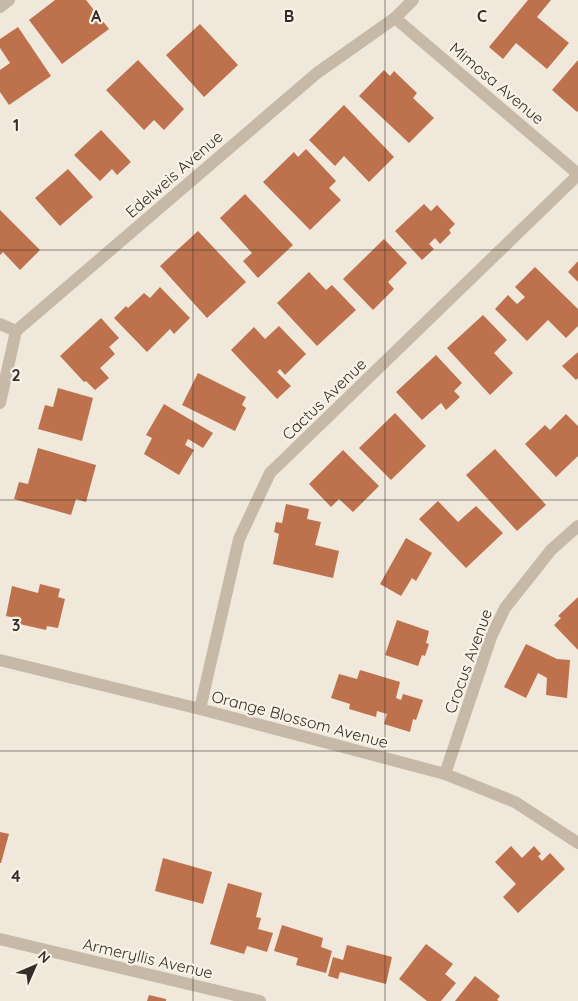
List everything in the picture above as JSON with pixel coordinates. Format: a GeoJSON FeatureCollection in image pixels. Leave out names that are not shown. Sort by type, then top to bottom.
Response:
{"type":"FeatureCollection","features":[{"type":"Feature","properties":{"kind":"street"},"geometry":{"type":"LineString","coordinates":[[0,7],[9,0]]}},
{"type":"Feature","properties":{"kind":"street","name":"Edelweis Avenue"},"geometry":{"type":"LineString","coordinates":[[16,331],[316,72],[395,18],[414,0]]}},
{"type":"Feature","properties":{"kind":"street","name":"Mimosa Avenue"},"geometry":{"type":"LineString","coordinates":[[395,18],[578,175]]}},
{"type":"Feature","properties":{"kind":"street","name":"Cactus Avenue"},"geometry":{"type":"LineString","coordinates":[[200,709],[239,539],[270,473],[578,175]]}},
{"type":"Feature","properties":{"kind":"street"},"geometry":{"type":"LineString","coordinates":[[0,324],[16,331],[0,402]]}},
{"type":"Feature","properties":{"kind":"street","name":"Crocus Avenue"},"geometry":{"type":"LineString","coordinates":[[445,774],[490,637],[505,608],[551,550],[578,526]]}},
{"type":"Feature","properties":{"kind":"street","name":"Orange Blossom Avenue"},"geometry":{"type":"LineString","coordinates":[[0,660],[200,709],[445,774],[515,802],[578,843]]}},
{"type":"Feature","properties":{"kind":"street","name":"Armeryllis Avenue"},"geometry":{"type":"LineString","coordinates":[[0,940],[260,1001]]}},
{"type":"Feature","properties":{"kind":"building"},"geometry":{"type":"Polygon","coordinates":[[[55,0],[86,0],[109,29],[62,64],[29,20],[55,0]]]}},
{"type":"Feature","properties":{"kind":"building"},"geometry":{"type":"Polygon","coordinates":[[[528,0],[551,0],[537,17],[569,43],[547,69],[516,43],[503,59],[489,47],[528,0]]]}},
{"type":"Feature","properties":{"kind":"building"},"geometry":{"type":"Polygon","coordinates":[[[200,24],[238,65],[204,97],[166,55],[200,24]]]}},
{"type":"Feature","properties":{"kind":"building"},"geometry":{"type":"Polygon","coordinates":[[[18,27],[51,76],[9,105],[0,92],[0,70],[10,63],[0,48],[0,39],[18,27]]]}},
{"type":"Feature","properties":{"kind":"building"},"geometry":{"type":"Polygon","coordinates":[[[138,60],[184,109],[164,130],[154,120],[144,130],[106,90],[138,60]]]}},
{"type":"Feature","properties":{"kind":"building"},"geometry":{"type":"Polygon","coordinates":[[[578,60],[578,111],[577,112],[552,90],[578,60]]]}},
{"type":"Feature","properties":{"kind":"building"},"geometry":{"type":"Polygon","coordinates":[[[384,70],[390,76],[394,71],[417,93],[413,98],[434,118],[409,143],[359,96],[384,70]]]}},
{"type":"Feature","properties":{"kind":"building"},"geometry":{"type":"Polygon","coordinates":[[[344,105],[394,157],[369,182],[344,156],[335,166],[309,140],[344,105]]]}},
{"type":"Feature","properties":{"kind":"building"},"geometry":{"type":"Polygon","coordinates":[[[101,130],[131,162],[117,175],[112,169],[100,181],[74,155],[101,130]]]}},
{"type":"Feature","properties":{"kind":"building"},"geometry":{"type":"Polygon","coordinates":[[[306,149],[336,181],[329,188],[341,200],[310,230],[263,182],[294,152],[298,157],[306,149]]]}},
{"type":"Feature","properties":{"kind":"building"},"geometry":{"type":"Polygon","coordinates":[[[68,169],[93,197],[60,226],[35,198],[68,169]]]}},
{"type":"Feature","properties":{"kind":"building"},"geometry":{"type":"Polygon","coordinates":[[[245,194],[293,245],[258,278],[243,261],[252,253],[220,218],[245,194]]]}},
{"type":"Feature","properties":{"kind":"building"},"geometry":{"type":"Polygon","coordinates":[[[424,204],[431,211],[437,205],[455,224],[449,230],[451,233],[440,244],[435,238],[429,244],[434,249],[422,260],[395,231],[424,204]]]}},
{"type":"Feature","properties":{"kind":"building"},"geometry":{"type":"Polygon","coordinates":[[[0,210],[40,250],[20,270],[3,252],[0,255],[0,210]]]}},
{"type":"Feature","properties":{"kind":"building"},"geometry":{"type":"Polygon","coordinates":[[[198,231],[246,282],[207,318],[160,266],[198,231]]]}},
{"type":"Feature","properties":{"kind":"building"},"geometry":{"type":"Polygon","coordinates":[[[384,239],[407,263],[388,282],[394,289],[373,310],[343,279],[384,239]]]}},
{"type":"Feature","properties":{"kind":"building"},"geometry":{"type":"Polygon","coordinates":[[[578,261],[578,282],[568,272],[578,261]]]}},
{"type":"Feature","properties":{"kind":"building"},"geometry":{"type":"Polygon","coordinates":[[[535,267],[578,309],[578,326],[566,338],[548,320],[527,341],[495,309],[508,295],[517,304],[525,297],[515,287],[535,267]]]}},
{"type":"Feature","properties":{"kind":"building"},"geometry":{"type":"Polygon","coordinates":[[[309,272],[326,290],[332,285],[356,310],[317,346],[277,303],[309,272]]]}},
{"type":"Feature","properties":{"kind":"building"},"geometry":{"type":"Polygon","coordinates":[[[160,287],[190,318],[174,334],[170,329],[147,352],[114,318],[126,306],[128,308],[144,293],[150,298],[160,287]]]}},
{"type":"Feature","properties":{"kind":"building"},"geometry":{"type":"Polygon","coordinates":[[[483,315],[507,340],[494,353],[513,373],[490,395],[447,348],[483,315]]]}},
{"type":"Feature","properties":{"kind":"building"},"geometry":{"type":"Polygon","coordinates":[[[101,318],[119,338],[109,347],[115,354],[100,368],[109,378],[95,390],[86,381],[84,382],[60,356],[101,318]]]}},
{"type":"Feature","properties":{"kind":"building"},"geometry":{"type":"Polygon","coordinates":[[[279,326],[306,354],[285,375],[280,369],[277,372],[291,386],[277,399],[231,350],[254,327],[265,339],[279,326]]]}},
{"type":"Feature","properties":{"kind":"building"},"geometry":{"type":"Polygon","coordinates":[[[578,352],[578,378],[576,380],[562,366],[578,352]]]}},
{"type":"Feature","properties":{"kind":"building"},"geometry":{"type":"Polygon","coordinates":[[[436,355],[462,383],[454,391],[460,397],[446,410],[441,403],[422,420],[396,392],[436,355]]]}},
{"type":"Feature","properties":{"kind":"building"},"geometry":{"type":"Polygon","coordinates":[[[198,373],[246,397],[242,405],[246,408],[235,431],[182,405],[198,373]]]}},
{"type":"Feature","properties":{"kind":"building"},"geometry":{"type":"Polygon","coordinates":[[[58,388],[93,398],[82,441],[38,429],[45,405],[53,407],[58,388]]]}},
{"type":"Feature","properties":{"kind":"building"},"geometry":{"type":"Polygon","coordinates":[[[164,404],[213,433],[203,448],[188,439],[185,445],[194,450],[179,475],[144,454],[152,438],[146,435],[164,404]]]}},
{"type":"Feature","properties":{"kind":"building"},"geometry":{"type":"Polygon","coordinates":[[[395,413],[426,446],[391,480],[359,448],[395,413]]]}},
{"type":"Feature","properties":{"kind":"building"},"geometry":{"type":"Polygon","coordinates":[[[566,414],[578,426],[578,456],[556,477],[525,444],[545,425],[550,430],[566,414]]]}},
{"type":"Feature","properties":{"kind":"building"},"geometry":{"type":"Polygon","coordinates":[[[38,448],[96,465],[86,502],[76,499],[71,515],[14,499],[19,482],[28,484],[38,448]]]}},
{"type":"Feature","properties":{"kind":"building"},"geometry":{"type":"Polygon","coordinates":[[[495,449],[546,505],[517,531],[466,475],[495,449]]]}},
{"type":"Feature","properties":{"kind":"building"},"geometry":{"type":"Polygon","coordinates":[[[343,450],[379,486],[353,512],[339,499],[331,507],[309,484],[343,450]]]}},
{"type":"Feature","properties":{"kind":"building"},"geometry":{"type":"Polygon","coordinates":[[[438,501],[458,522],[476,506],[503,533],[466,568],[419,519],[438,501]]]}},
{"type":"Feature","properties":{"kind":"building"},"geometry":{"type":"Polygon","coordinates":[[[286,504],[309,509],[307,519],[321,522],[315,545],[339,551],[333,578],[273,564],[279,534],[274,532],[276,522],[282,523],[286,504]]]}},
{"type":"Feature","properties":{"kind":"building"},"geometry":{"type":"Polygon","coordinates":[[[406,538],[432,553],[416,581],[412,578],[401,596],[380,584],[406,538]]]}},
{"type":"Feature","properties":{"kind":"building"},"geometry":{"type":"Polygon","coordinates":[[[40,584],[60,589],[58,597],[65,599],[58,628],[47,626],[46,630],[15,623],[16,618],[6,616],[12,586],[38,593],[40,584]]]}},
{"type":"Feature","properties":{"kind":"building"},"geometry":{"type":"Polygon","coordinates":[[[578,597],[578,650],[554,625],[561,618],[558,616],[578,597]]]}},
{"type":"Feature","properties":{"kind":"building"},"geometry":{"type":"Polygon","coordinates":[[[397,620],[429,631],[426,643],[429,644],[425,656],[422,655],[418,666],[385,655],[397,620]]]}},
{"type":"Feature","properties":{"kind":"building"},"geometry":{"type":"Polygon","coordinates":[[[526,644],[557,659],[570,660],[567,698],[546,695],[547,678],[538,673],[526,698],[504,687],[526,644]]]}},
{"type":"Feature","properties":{"kind":"building"},"geometry":{"type":"Polygon","coordinates":[[[360,670],[400,682],[396,698],[401,700],[403,694],[423,700],[416,720],[413,719],[410,732],[384,724],[387,714],[377,711],[376,717],[349,709],[350,704],[331,698],[339,674],[357,679],[360,670]]]}},
{"type":"Feature","properties":{"kind":"building"},"geometry":{"type":"Polygon","coordinates":[[[0,832],[9,834],[1,863],[0,863],[0,832]]]}},
{"type":"Feature","properties":{"kind":"building"},"geometry":{"type":"Polygon","coordinates":[[[511,846],[522,858],[534,846],[541,854],[538,856],[542,861],[550,853],[565,869],[518,913],[503,897],[516,884],[495,862],[511,846]]]}},
{"type":"Feature","properties":{"kind":"building"},"geometry":{"type":"Polygon","coordinates":[[[163,858],[212,872],[203,904],[155,891],[163,858]]]}},
{"type":"Feature","properties":{"kind":"building"},"geometry":{"type":"Polygon","coordinates":[[[228,883],[262,893],[256,917],[261,918],[258,929],[273,933],[267,952],[247,946],[244,954],[210,944],[228,883]]]}},
{"type":"Feature","properties":{"kind":"building"},"geometry":{"type":"Polygon","coordinates":[[[282,925],[323,938],[321,947],[332,951],[326,973],[296,965],[298,958],[274,951],[282,925]]]}},
{"type":"Feature","properties":{"kind":"building"},"geometry":{"type":"Polygon","coordinates":[[[426,944],[453,964],[445,974],[456,983],[441,1001],[427,1001],[399,979],[426,944]]]}},
{"type":"Feature","properties":{"kind":"building"},"geometry":{"type":"Polygon","coordinates":[[[347,945],[392,957],[386,984],[340,972],[338,979],[328,976],[333,957],[343,960],[347,945]]]}},
{"type":"Feature","properties":{"kind":"building"},"geometry":{"type":"Polygon","coordinates":[[[475,976],[500,996],[497,1000],[499,1001],[455,1001],[475,976]]]}},
{"type":"Feature","properties":{"kind":"building"},"geometry":{"type":"Polygon","coordinates":[[[149,995],[166,999],[166,1001],[147,1001],[149,995]]]}}]}
